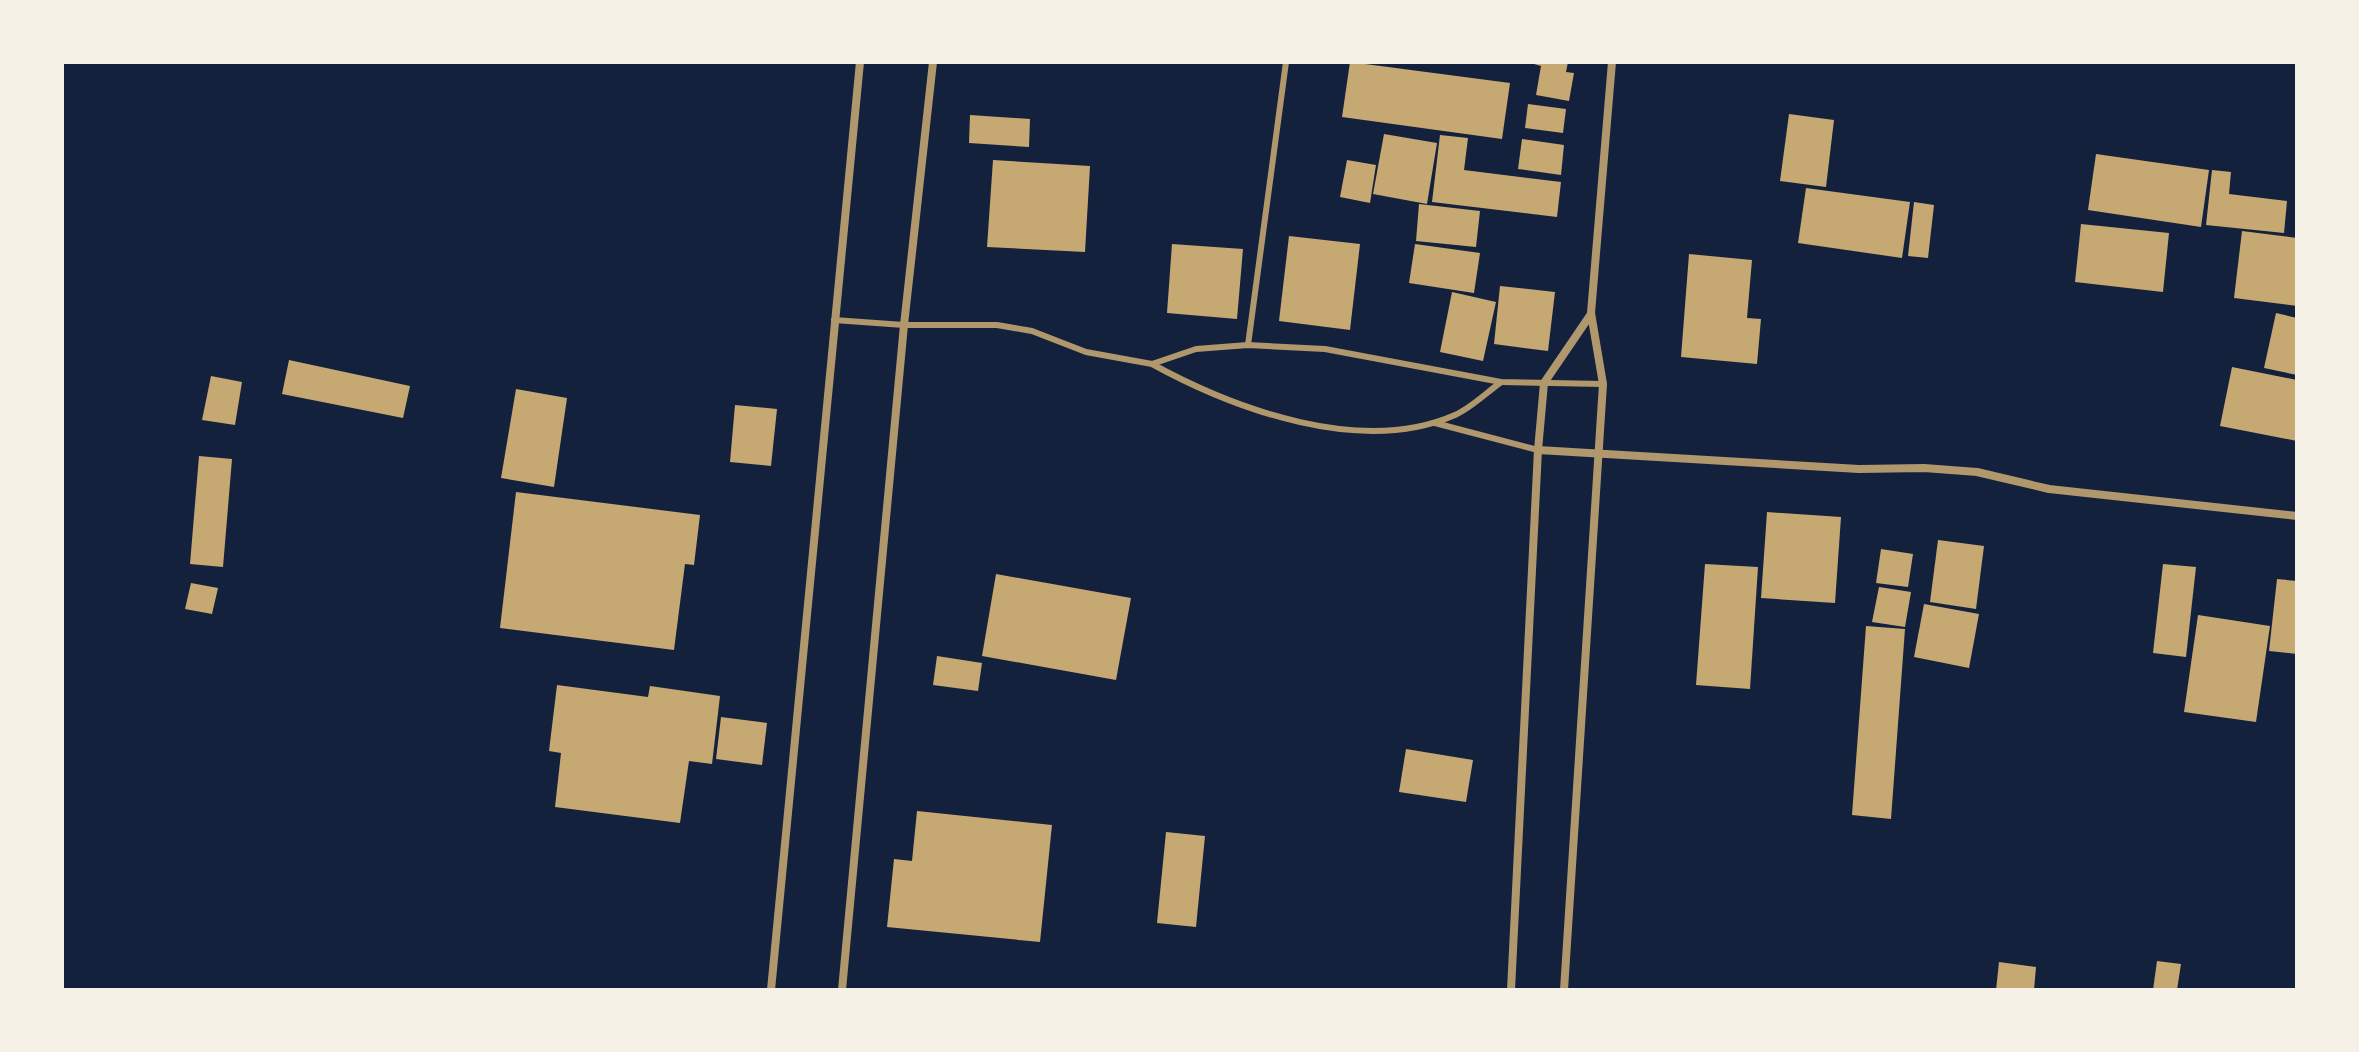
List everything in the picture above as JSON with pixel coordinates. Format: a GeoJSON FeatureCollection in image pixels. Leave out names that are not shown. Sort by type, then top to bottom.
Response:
{"type":"FeatureCollection","features":[{"type":"Feature","properties":{"kind":"street"},"geometry":{"type":"LineString","coordinates":[[771,990],[860,62]]}},
{"type":"Feature","properties":{"kind":"street"},"geometry":{"type":"LineString","coordinates":[[842,990],[904,325],[933,62]]}},
{"type":"Feature","properties":{"kind":"street"},"geometry":{"type":"LineString","coordinates":[[1564,990],[1603,384],[1591,313],[1612,62]]}},
{"type":"Feature","properties":{"kind":"street"},"geometry":{"type":"LineString","coordinates":[[1511,990],[1544,383],[1591,313]]}},
{"type":"Feature","properties":{"kind":"street"},"geometry":{"type":"LineString","coordinates":[[1538,450],[1859,469],[1924,468],[1977,472],[2049,489],[2297,516]]}},
{"type":"Feature","properties":{"kind":"lane"},"geometry":{"type":"LineString","coordinates":[[1248,345],[1286,62]]}},
{"type":"Feature","properties":{"kind":"lane"},"geometry":{"type":"LineString","coordinates":[[834,320],[904,325],[997,325],[1032,331],[1086,352],[1152,364],[1204,392],[1251,409],[1327,428],[1405,430],[1457,414],[1501,382]]}},
{"type":"Feature","properties":{"kind":"lane"},"geometry":{"type":"LineString","coordinates":[[1152,364],[1196,349],[1248,345],[1325,349],[1501,382],[1603,384]]}},
{"type":"Feature","properties":{"kind":"lane"},"geometry":{"type":"LineString","coordinates":[[1431,422],[1538,450]]}},
{"type":"Feature","properties":{"kind":"building"},"geometry":{"type":"Polygon","coordinates":[[[1350,62],[1510,83],[1502,139],[1342,117],[1350,62]]]}},
{"type":"Feature","properties":{"kind":"building"},"geometry":{"type":"Polygon","coordinates":[[[1527,62],[1568,62],[1566,72],[1574,73],[1569,101],[1536,95],[1541,66],[1527,62]]]}},
{"type":"Feature","properties":{"kind":"building"},"geometry":{"type":"Polygon","coordinates":[[[1528,104],[1566,109],[1563,133],[1525,128],[1528,104]]]}},
{"type":"Feature","properties":{"kind":"building"},"geometry":{"type":"Polygon","coordinates":[[[1789,114],[1834,120],[1826,187],[1780,181],[1789,114]]]}},
{"type":"Feature","properties":{"kind":"building"},"geometry":{"type":"Polygon","coordinates":[[[970,115],[1030,119],[1029,147],[969,143],[970,115]]]}},
{"type":"Feature","properties":{"kind":"building"},"geometry":{"type":"Polygon","coordinates":[[[1384,134],[1437,143],[1427,204],[1373,194],[1384,134]]]}},
{"type":"Feature","properties":{"kind":"building"},"geometry":{"type":"Polygon","coordinates":[[[1440,135],[1468,138],[1464,170],[1561,182],[1557,217],[1432,202],[1440,135]]]}},
{"type":"Feature","properties":{"kind":"building"},"geometry":{"type":"Polygon","coordinates":[[[1522,139],[1564,145],[1561,175],[1518,169],[1522,139]]]}},
{"type":"Feature","properties":{"kind":"building"},"geometry":{"type":"Polygon","coordinates":[[[2096,154],[2209,170],[2201,227],[2088,210],[2096,154]]]}},
{"type":"Feature","properties":{"kind":"building"},"geometry":{"type":"Polygon","coordinates":[[[993,160],[1090,166],[1085,252],[987,247],[993,160]]]}},
{"type":"Feature","properties":{"kind":"building"},"geometry":{"type":"Polygon","coordinates":[[[1347,160],[1376,165],[1370,203],[1340,197],[1347,160]]]}},
{"type":"Feature","properties":{"kind":"building"},"geometry":{"type":"Polygon","coordinates":[[[2212,170],[2231,172],[2229,194],[2287,201],[2284,233],[2206,225],[2212,170]]]}},
{"type":"Feature","properties":{"kind":"building"},"geometry":{"type":"Polygon","coordinates":[[[1806,188],[1910,202],[1902,258],[1798,243],[1806,188]]]}},
{"type":"Feature","properties":{"kind":"building"},"geometry":{"type":"Polygon","coordinates":[[[1914,202],[1934,205],[1928,258],[1908,256],[1914,202]]]}},
{"type":"Feature","properties":{"kind":"building"},"geometry":{"type":"Polygon","coordinates":[[[1419,204],[1480,211],[1476,247],[1416,241],[1419,204]]]}},
{"type":"Feature","properties":{"kind":"building"},"geometry":{"type":"Polygon","coordinates":[[[2081,224],[2169,233],[2163,292],[2075,282],[2081,224]]]}},
{"type":"Feature","properties":{"kind":"building"},"geometry":{"type":"Polygon","coordinates":[[[2242,231],[2297,238],[2297,306],[2234,298],[2242,231]]]}},
{"type":"Feature","properties":{"kind":"building"},"geometry":{"type":"Polygon","coordinates":[[[1289,236],[1360,244],[1350,330],[1279,321],[1289,236]]]}},
{"type":"Feature","properties":{"kind":"building"},"geometry":{"type":"Polygon","coordinates":[[[1172,244],[1243,249],[1237,319],[1167,313],[1172,244]]]}},
{"type":"Feature","properties":{"kind":"building"},"geometry":{"type":"Polygon","coordinates":[[[1415,244],[1480,253],[1474,293],[1409,283],[1415,244]]]}},
{"type":"Feature","properties":{"kind":"building"},"geometry":{"type":"Polygon","coordinates":[[[1689,254],[1752,260],[1747,318],[1761,319],[1757,364],[1681,357],[1689,254]]]}},
{"type":"Feature","properties":{"kind":"building"},"geometry":{"type":"Polygon","coordinates":[[[1500,286],[1555,292],[1548,351],[1494,344],[1500,286]]]}},
{"type":"Feature","properties":{"kind":"building"},"geometry":{"type":"Polygon","coordinates":[[[1452,292],[1496,302],[1483,361],[1440,352],[1452,292]]]}},
{"type":"Feature","properties":{"kind":"building"},"geometry":{"type":"Polygon","coordinates":[[[2276,313],[2297,318],[2297,375],[2264,368],[2276,313]]]}},
{"type":"Feature","properties":{"kind":"building"},"geometry":{"type":"Polygon","coordinates":[[[289,360],[410,386],[403,418],[282,394],[289,360]]]}},
{"type":"Feature","properties":{"kind":"building"},"geometry":{"type":"Polygon","coordinates":[[[2232,367],[2297,380],[2297,441],[2220,426],[2232,367]]]}},
{"type":"Feature","properties":{"kind":"building"},"geometry":{"type":"Polygon","coordinates":[[[211,376],[242,382],[235,425],[202,420],[211,376]]]}},
{"type":"Feature","properties":{"kind":"building"},"geometry":{"type":"Polygon","coordinates":[[[516,389],[567,398],[554,487],[501,478],[516,389]]]}},
{"type":"Feature","properties":{"kind":"building"},"geometry":{"type":"Polygon","coordinates":[[[735,405],[777,409],[771,466],[730,462],[735,405]]]}},
{"type":"Feature","properties":{"kind":"building"},"geometry":{"type":"Polygon","coordinates":[[[199,456],[232,459],[223,567],[190,564],[199,456]]]}},
{"type":"Feature","properties":{"kind":"building"},"geometry":{"type":"Polygon","coordinates":[[[516,492],[700,515],[694,565],[685,564],[674,650],[500,628],[516,492]]]}},
{"type":"Feature","properties":{"kind":"building"},"geometry":{"type":"Polygon","coordinates":[[[1767,512],[1841,517],[1835,603],[1761,598],[1767,512]]]}},
{"type":"Feature","properties":{"kind":"building"},"geometry":{"type":"Polygon","coordinates":[[[1938,540],[1984,546],[1976,609],[1930,602],[1938,540]]]}},
{"type":"Feature","properties":{"kind":"building"},"geometry":{"type":"Polygon","coordinates":[[[1881,549],[1913,554],[1908,587],[1876,583],[1881,549]]]}},
{"type":"Feature","properties":{"kind":"building"},"geometry":{"type":"Polygon","coordinates":[[[1705,564],[1758,567],[1750,689],[1696,685],[1705,564]]]}},
{"type":"Feature","properties":{"kind":"building"},"geometry":{"type":"Polygon","coordinates":[[[2163,564],[2196,567],[2186,657],[2153,653],[2163,564]]]}},
{"type":"Feature","properties":{"kind":"building"},"geometry":{"type":"Polygon","coordinates":[[[996,574],[1131,598],[1116,680],[982,656],[996,574]]]}},
{"type":"Feature","properties":{"kind":"building"},"geometry":{"type":"Polygon","coordinates":[[[2277,579],[2297,581],[2297,654],[2269,651],[2277,579]]]}},
{"type":"Feature","properties":{"kind":"building"},"geometry":{"type":"Polygon","coordinates":[[[191,583],[218,588],[212,614],[185,609],[191,583]]]}},
{"type":"Feature","properties":{"kind":"building"},"geometry":{"type":"Polygon","coordinates":[[[1879,587],[1911,592],[1905,627],[1872,622],[1879,587]]]}},
{"type":"Feature","properties":{"kind":"building"},"geometry":{"type":"Polygon","coordinates":[[[1924,604],[1979,614],[1969,668],[1914,657],[1924,604]]]}},
{"type":"Feature","properties":{"kind":"building"},"geometry":{"type":"Polygon","coordinates":[[[2198,615],[2270,626],[2256,722],[2184,712],[2198,615]]]}},
{"type":"Feature","properties":{"kind":"building"},"geometry":{"type":"Polygon","coordinates":[[[1866,626],[1905,629],[1891,819],[1852,815],[1866,626]]]}},
{"type":"Feature","properties":{"kind":"building"},"geometry":{"type":"Polygon","coordinates":[[[937,656],[982,663],[978,691],[933,685],[937,656]]]}},
{"type":"Feature","properties":{"kind":"building"},"geometry":{"type":"Polygon","coordinates":[[[557,685],[648,697],[650,686],[720,696],[712,764],[689,761],[680,823],[555,807],[561,753],[549,751],[557,685]]]}},
{"type":"Feature","properties":{"kind":"building"},"geometry":{"type":"Polygon","coordinates":[[[721,717],[767,723],[762,765],[716,759],[721,717]]]}},
{"type":"Feature","properties":{"kind":"building"},"geometry":{"type":"Polygon","coordinates":[[[1406,749],[1473,760],[1466,802],[1399,792],[1406,749]]]}},
{"type":"Feature","properties":{"kind":"building"},"geometry":{"type":"Polygon","coordinates":[[[917,811],[1052,825],[1040,942],[887,927],[894,859],[912,861],[917,811]]]}},
{"type":"Feature","properties":{"kind":"building"},"geometry":{"type":"Polygon","coordinates":[[[1166,832],[1205,836],[1196,927],[1157,923],[1166,832]]]}},
{"type":"Feature","properties":{"kind":"building"},"geometry":{"type":"Polygon","coordinates":[[[2157,961],[2181,964],[2177,990],[2153,990],[2157,961]]]}},
{"type":"Feature","properties":{"kind":"building"},"geometry":{"type":"Polygon","coordinates":[[[1999,962],[2036,967],[2034,990],[1996,990],[1999,962]]]}}]}
